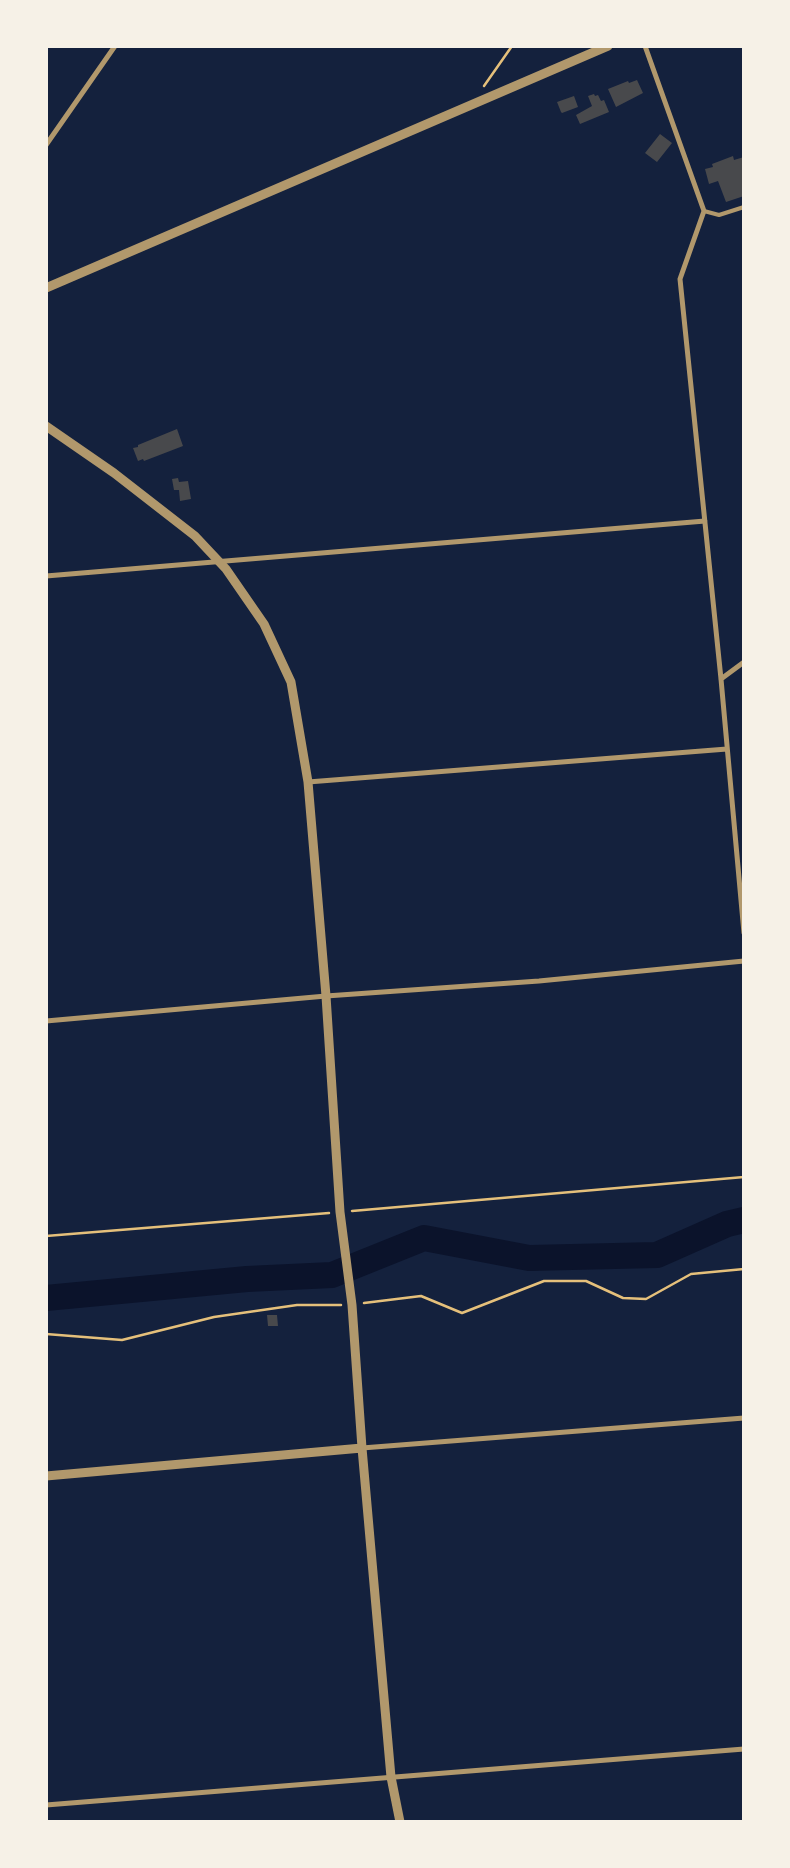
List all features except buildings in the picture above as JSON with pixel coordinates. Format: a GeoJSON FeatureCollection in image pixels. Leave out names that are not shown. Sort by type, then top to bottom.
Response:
{"type":"FeatureCollection","features":[{"type":"Feature","properties":{"kind":"street"},"geometry":{"type":"LineString","coordinates":[[46,145],[115,46]]}},
{"type":"Feature","properties":{"kind":"street"},"geometry":{"type":"LineString","coordinates":[[46,288],[608,46]]}},
{"type":"Feature","properties":{"kind":"street"},"geometry":{"type":"LineString","coordinates":[[645,46],[704,211],[680,279],[721,679],[744,933]]}},
{"type":"Feature","properties":{"kind":"street"},"geometry":{"type":"LineString","coordinates":[[46,426],[114,473],[188,530],[220,562],[264,624],[291,682],[308,782],[326,996],[340,1212],[352,1305],[362,1448],[391,1777],[400,1822]]}},
{"type":"Feature","properties":{"kind":"street"},"geometry":{"type":"LineString","coordinates":[[46,576],[705,521]]}},
{"type":"Feature","properties":{"kind":"street"},"geometry":{"type":"LineString","coordinates":[[721,679],[744,662]]}},
{"type":"Feature","properties":{"kind":"street"},"geometry":{"type":"LineString","coordinates":[[308,782],[726,749]]}},
{"type":"Feature","properties":{"kind":"street"},"geometry":{"type":"LineString","coordinates":[[46,1021],[326,996],[539,981],[744,961]]}},
{"type":"Feature","properties":{"kind":"street"},"geometry":{"type":"LineString","coordinates":[[46,1476],[362,1448],[744,1418]]}},
{"type":"Feature","properties":{"kind":"street"},"geometry":{"type":"LineString","coordinates":[[46,1805],[744,1749]]}},
{"type":"Feature","properties":{"kind":"lane"},"geometry":{"type":"LineString","coordinates":[[704,211],[719,215],[744,207]]}},
{"type":"Feature","properties":{"kind":"path"},"geometry":{"type":"LineString","coordinates":[[471,106],[512,46]]}},
{"type":"Feature","properties":{"kind":"path"},"geometry":{"type":"LineString","coordinates":[[46,1236],[744,1177]]}},
{"type":"Feature","properties":{"kind":"path"},"geometry":{"type":"LineString","coordinates":[[46,1334],[122,1340],[214,1317],[297,1304],[352,1305],[421,1296],[462,1313],[544,1281],[586,1281],[623,1298],[646,1300],[691,1274],[744,1268]]}},
{"type":"Feature","properties":{"kind":"waterway"},"geometry":{"type":"LineString","coordinates":[[46,1298],[247,1279],[332,1275],[424,1238],[529,1258],[657,1255],[727,1224],[744,1220]]}}]}
